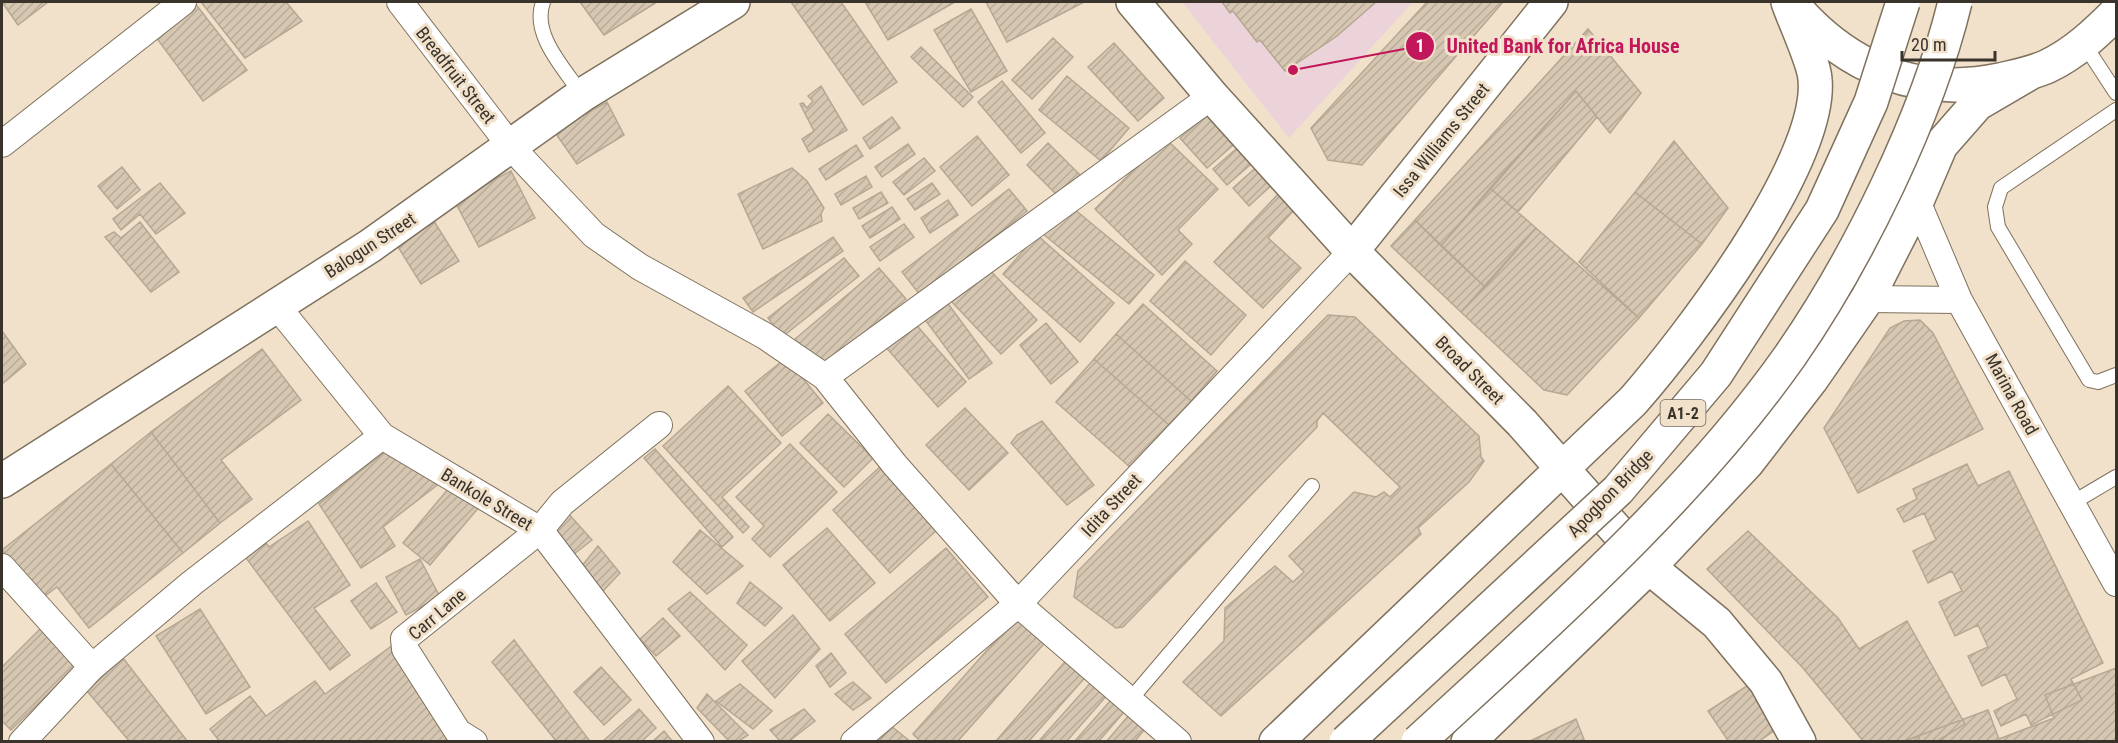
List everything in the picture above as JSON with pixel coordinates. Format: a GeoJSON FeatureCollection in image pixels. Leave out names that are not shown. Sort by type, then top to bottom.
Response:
{"type":"FeatureCollection","features":[{"type":"Feature","properties":{"kind":"main road","name":"Balogun Street"},"geometry":{"type":"LineString","coordinates":[[2,481],[370,246],[512,148],[582,95],[732,2]]}},
{"type":"Feature","properties":{"kind":"main road","name":"Broad Street"},"geometry":{"type":"LineString","coordinates":[[1133,2],[1212,96],[1352,251],[1522,423],[1561,470],[1649,567],[1716,623],[1766,682],[1799,741]]}},
{"type":"Feature","properties":{"kind":"main road","name":"Issa Williams Street"},"geometry":{"type":"LineString","coordinates":[[1352,251],[1551,2]]}},
{"type":"Feature","properties":{"kind":"main road"},"geometry":{"type":"LineString","coordinates":[[1789,2],[1822,36],[1854,58],[1892,75],[1936,86],[1963,86],[2031,73]]}},
{"type":"Feature","properties":{"kind":"main road"},"geometry":{"type":"LineString","coordinates":[[1276,741],[1634,401],[1676,353],[1771,209],[1805,139],[1815,107],[1815,77],[1789,2]]}},
{"type":"Feature","properties":{"kind":"main road","name":"Apogbon Bridge"},"geometry":{"type":"LineString","coordinates":[[1346,741],[1618,490],[1716,374],[1822,210],[1871,102],[1904,2]]}},
{"type":"Feature","properties":{"kind":"main road","name":"A1-2"},"geometry":{"type":"LineString","coordinates":[[1418,741],[1601,572],[1716,449],[1790,356],[1839,275],[1883,194],[1915,121],[1955,2]]}},
{"type":"Feature","properties":{"kind":"main road"},"geometry":{"type":"LineString","coordinates":[[2084,44],[2116,13]]}},
{"type":"Feature","properties":{"kind":"main road"},"geometry":{"type":"LineString","coordinates":[[1468,741],[1649,567],[1747,463],[1811,380],[1867,299],[1917,201],[1941,145],[1977,104],[2084,44],[2116,30]]}},
{"type":"Feature","properties":{"kind":"street"},"geometry":{"type":"LineString","coordinates":[[2,144],[183,2]]}},
{"type":"Feature","properties":{"kind":"street","name":"Breadfruit Street"},"geometry":{"type":"LineString","coordinates":[[400,2],[512,148],[594,235],[640,267],[765,336],[825,377],[895,465],[1018,604],[1178,741]]}},
{"type":"Feature","properties":{"kind":"street"},"geometry":{"type":"LineString","coordinates":[[825,377],[1212,96]]}},
{"type":"Feature","properties":{"kind":"street","name":"Marina Road"},"geometry":{"type":"LineString","coordinates":[[1917,201],[1959,300],[2116,583]]}},
{"type":"Feature","properties":{"kind":"street","name":"Idita Street"},"geometry":{"type":"LineString","coordinates":[[854,741],[1018,604],[1352,251]]}},
{"type":"Feature","properties":{"kind":"street"},"geometry":{"type":"LineString","coordinates":[[1867,299],[1959,300]]}},
{"type":"Feature","properties":{"kind":"street","name":"Bankole Street"},"geometry":{"type":"LineString","coordinates":[[276,305],[382,436],[540,531],[701,741]]}},
{"type":"Feature","properties":{"kind":"street"},"geometry":{"type":"LineString","coordinates":[[540,531],[562,503],[659,424]]}},
{"type":"Feature","properties":{"kind":"street"},"geometry":{"type":"LineString","coordinates":[[22,741],[92,667],[192,583],[382,436]]}},
{"type":"Feature","properties":{"kind":"street","name":"Carr Lane"},"geometry":{"type":"LineString","coordinates":[[473,741],[458,732],[405,649],[404,639],[540,531]]}},
{"type":"Feature","properties":{"kind":"street"},"geometry":{"type":"LineString","coordinates":[[2,567],[92,667]]}},
{"type":"Feature","properties":{"kind":"lane"},"geometry":{"type":"LineString","coordinates":[[543,2],[539,13],[544,39],[582,95]]}},
{"type":"Feature","properties":{"kind":"lane"},"geometry":{"type":"LineString","coordinates":[[2084,44],[2116,93]]}},
{"type":"Feature","properties":{"kind":"lane"},"geometry":{"type":"LineString","coordinates":[[2116,110],[2001,188],[1995,207],[1998,227],[2089,380],[2098,382],[2116,375]]}},
{"type":"Feature","properties":{"kind":"lane"},"geometry":{"type":"LineString","coordinates":[[2072,503],[2116,477]]}},
{"type":"Feature","properties":{"kind":"lane"},"geometry":{"type":"LineString","coordinates":[[1130,700],[1312,486]]}},
{"type":"Feature","properties":{"kind":"shaded area"},"geometry":{"type":"Polygon","coordinates":[[[1182,2],[1413,2],[1289,138],[1182,2]]]}},
{"type":"Feature","properties":{"kind":"building"},"geometry":{"type":"Polygon","coordinates":[[[2,2],[48,2],[18,25],[2,2]]]}},
{"type":"Feature","properties":{"kind":"building"},"geometry":{"type":"Polygon","coordinates":[[[194,2],[247,70],[203,101],[150,29],[194,2]]]}},
{"type":"Feature","properties":{"kind":"building"},"geometry":{"type":"Polygon","coordinates":[[[201,2],[286,2],[302,21],[245,58],[201,2]]]}},
{"type":"Feature","properties":{"kind":"building"},"geometry":{"type":"Polygon","coordinates":[[[580,2],[657,2],[604,35],[580,2]]]}},
{"type":"Feature","properties":{"kind":"building"},"geometry":{"type":"Polygon","coordinates":[[[791,2],[841,2],[897,82],[863,105],[791,2]]]}},
{"type":"Feature","properties":{"kind":"building"},"geometry":{"type":"Polygon","coordinates":[[[865,2],[955,2],[888,40],[865,2]]]}},
{"type":"Feature","properties":{"kind":"building"},"geometry":{"type":"Polygon","coordinates":[[[986,2],[1084,2],[1007,42],[986,2]]]}},
{"type":"Feature","properties":{"kind":"building"},"geometry":{"type":"Polygon","coordinates":[[[1222,2],[1376,2],[1337,36],[1285,71],[1260,40],[1257,42],[1233,11],[1230,13],[1222,2]]]}},
{"type":"Feature","properties":{"kind":"building"},"geometry":{"type":"Polygon","coordinates":[[[1427,2],[1503,2],[1362,165],[1328,160],[1311,128],[1427,2]]]}},
{"type":"Feature","properties":{"kind":"building"},"geometry":{"type":"Polygon","coordinates":[[[971,9],[1007,71],[971,92],[934,30],[971,9]]]}},
{"type":"Feature","properties":{"kind":"building"},"geometry":{"type":"Polygon","coordinates":[[[1588,29],[1641,93],[1610,133],[1576,91],[1441,246],[1415,220],[1588,29]]]}},
{"type":"Feature","properties":{"kind":"building"},"geometry":{"type":"Polygon","coordinates":[[[1053,38],[1073,57],[1032,99],[1012,80],[1053,38]]]}},
{"type":"Feature","properties":{"kind":"building"},"geometry":{"type":"Polygon","coordinates":[[[1114,43],[1164,98],[1138,121],[1088,67],[1114,43]]]}},
{"type":"Feature","properties":{"kind":"building"},"geometry":{"type":"Polygon","coordinates":[[[921,47],[973,97],[963,107],[911,57],[921,47]]]}},
{"type":"Feature","properties":{"kind":"building"},"geometry":{"type":"Polygon","coordinates":[[[1067,76],[1129,128],[1101,161],[1039,110],[1067,76]]]}},
{"type":"Feature","properties":{"kind":"building"},"geometry":{"type":"Polygon","coordinates":[[[1002,81],[1045,133],[1021,153],[978,102],[1002,81]]]}},
{"type":"Feature","properties":{"kind":"building"},"geometry":{"type":"Polygon","coordinates":[[[821,86],[847,130],[809,152],[802,139],[814,131],[800,104],[803,103],[807,108],[813,101],[808,96],[821,86]]]}},
{"type":"Feature","properties":{"kind":"building"},"geometry":{"type":"Polygon","coordinates":[[[1576,91],[1597,117],[1518,212],[1490,188],[1576,91]]]}},
{"type":"Feature","properties":{"kind":"building"},"geometry":{"type":"Polygon","coordinates":[[[607,102],[624,135],[577,164],[554,131],[607,102]]]}},
{"type":"Feature","properties":{"kind":"building"},"geometry":{"type":"Polygon","coordinates":[[[1213,110],[1239,140],[1207,168],[1180,138],[1213,110]]]}},
{"type":"Feature","properties":{"kind":"building"},"geometry":{"type":"Polygon","coordinates":[[[892,117],[900,128],[870,149],[863,138],[892,117]]]}},
{"type":"Feature","properties":{"kind":"building"},"geometry":{"type":"Polygon","coordinates":[[[977,136],[1009,175],[972,206],[940,167],[977,136]]]}},
{"type":"Feature","properties":{"kind":"building"},"geometry":{"type":"Polygon","coordinates":[[[1165,138],[1218,189],[1178,230],[1192,244],[1162,275],[1095,209],[1165,138]]]}},
{"type":"Feature","properties":{"kind":"building"},"geometry":{"type":"Polygon","coordinates":[[[1674,141],[1728,208],[1702,244],[1635,192],[1674,141]]]}},
{"type":"Feature","properties":{"kind":"building"},"geometry":{"type":"Polygon","coordinates":[[[1048,143],[1081,176],[1059,197],[1027,165],[1048,143]]]}},
{"type":"Feature","properties":{"kind":"building"},"geometry":{"type":"Polygon","coordinates":[[[1243,143],[1257,159],[1227,185],[1213,169],[1243,143]]]}},
{"type":"Feature","properties":{"kind":"building"},"geometry":{"type":"Polygon","coordinates":[[[908,144],[915,154],[882,177],[875,167],[908,144]]]}},
{"type":"Feature","properties":{"kind":"building"},"geometry":{"type":"Polygon","coordinates":[[[856,145],[863,156],[826,180],[819,169],[856,145]]]}},
{"type":"Feature","properties":{"kind":"building"},"geometry":{"type":"Polygon","coordinates":[[[924,158],[935,171],[904,195],[893,182],[924,158]]]}},
{"type":"Feature","properties":{"kind":"building"},"geometry":{"type":"Polygon","coordinates":[[[1261,163],[1277,180],[1249,206],[1233,188],[1261,163]]]}},
{"type":"Feature","properties":{"kind":"building"},"geometry":{"type":"Polygon","coordinates":[[[122,167],[140,190],[117,209],[98,186],[122,167]]]}},
{"type":"Feature","properties":{"kind":"building"},"geometry":{"type":"Polygon","coordinates":[[[792,168],[807,181],[824,208],[821,214],[822,221],[763,249],[738,194],[792,168]]]}},
{"type":"Feature","properties":{"kind":"building"},"geometry":{"type":"Polygon","coordinates":[[[511,171],[535,218],[479,247],[454,200],[511,171]]]}},
{"type":"Feature","properties":{"kind":"building"},"geometry":{"type":"Polygon","coordinates":[[[866,176],[872,187],[841,205],[835,194],[866,176]]]}},
{"type":"Feature","properties":{"kind":"building"},"geometry":{"type":"Polygon","coordinates":[[[160,183],[185,213],[156,234],[140,214],[121,230],[113,219],[160,183]]]}},
{"type":"Feature","properties":{"kind":"building"},"geometry":{"type":"Polygon","coordinates":[[[932,183],[940,194],[915,210],[907,199],[932,183]]]}},
{"type":"Feature","properties":{"kind":"building"},"geometry":{"type":"Polygon","coordinates":[[[1490,188],[1536,228],[1485,287],[1441,246],[1490,188]]]}},
{"type":"Feature","properties":{"kind":"building"},"geometry":{"type":"Polygon","coordinates":[[[1009,189],[1027,211],[920,295],[902,272],[1009,189]]]}},
{"type":"Feature","properties":{"kind":"building"},"geometry":{"type":"Polygon","coordinates":[[[881,192],[888,203],[859,219],[853,208],[881,192]]]}},
{"type":"Feature","properties":{"kind":"building"},"geometry":{"type":"Polygon","coordinates":[[[1280,192],[1296,208],[1268,238],[1301,268],[1263,308],[1214,262],[1280,192]]]}},
{"type":"Feature","properties":{"kind":"building"},"geometry":{"type":"Polygon","coordinates":[[[1635,192],[1702,244],[1639,318],[1579,262],[1635,192]]]}},
{"type":"Feature","properties":{"kind":"building"},"geometry":{"type":"Polygon","coordinates":[[[948,200],[958,215],[930,233],[921,218],[948,200]]]}},
{"type":"Feature","properties":{"kind":"building"},"geometry":{"type":"Polygon","coordinates":[[[1068,204],[1154,275],[1129,304],[1043,234],[1068,204]]]}},
{"type":"Feature","properties":{"kind":"building"},"geometry":{"type":"Polygon","coordinates":[[[892,207],[900,219],[870,238],[862,226],[892,207]]]}},
{"type":"Feature","properties":{"kind":"building"},"geometry":{"type":"Polygon","coordinates":[[[432,218],[459,261],[421,284],[395,242],[432,218]]]}},
{"type":"Feature","properties":{"kind":"building"},"geometry":{"type":"Polygon","coordinates":[[[1415,220],[1485,287],[1461,312],[1391,246],[1415,220]]]}},
{"type":"Feature","properties":{"kind":"building"},"geometry":{"type":"Polygon","coordinates":[[[140,222],[179,272],[151,292],[105,237],[114,232],[121,238],[140,222]]]}},
{"type":"Feature","properties":{"kind":"building"},"geometry":{"type":"Polygon","coordinates":[[[904,224],[914,237],[880,261],[870,247],[904,224]]]}},
{"type":"Feature","properties":{"kind":"building"},"geometry":{"type":"Polygon","coordinates":[[[1536,228],[1639,318],[1567,395],[1544,390],[1461,312],[1536,228]]]}},
{"type":"Feature","properties":{"kind":"building"},"geometry":{"type":"Polygon","coordinates":[[[1037,235],[1114,303],[1080,342],[1003,274],[1037,235]]]}},
{"type":"Feature","properties":{"kind":"building"},"geometry":{"type":"Polygon","coordinates":[[[833,237],[843,251],[753,312],[743,298],[833,237]]]}},
{"type":"Feature","properties":{"kind":"building"},"geometry":{"type":"Polygon","coordinates":[[[844,258],[859,276],[782,337],[768,318],[844,258]]]}},
{"type":"Feature","properties":{"kind":"building"},"geometry":{"type":"Polygon","coordinates":[[[1185,261],[1246,315],[1211,355],[1150,301],[1185,261]]]}},
{"type":"Feature","properties":{"kind":"building"},"geometry":{"type":"Polygon","coordinates":[[[987,267],[1037,320],[1001,354],[951,301],[987,267]]]}},
{"type":"Feature","properties":{"kind":"building"},"geometry":{"type":"Polygon","coordinates":[[[879,268],[906,299],[821,369],[795,339],[879,268]]]}},
{"type":"Feature","properties":{"kind":"building"},"geometry":{"type":"Polygon","coordinates":[[[946,301],[992,363],[969,379],[923,317],[946,301]]]}},
{"type":"Feature","properties":{"kind":"building"},"geometry":{"type":"Polygon","coordinates":[[[1143,304],[1217,371],[1191,401],[1116,334],[1143,304]]]}},
{"type":"Feature","properties":{"kind":"building"},"geometry":{"type":"Polygon","coordinates":[[[1328,315],[1355,317],[1479,436],[1481,457],[1484,461],[1469,482],[1418,528],[1421,534],[1221,716],[1183,682],[1224,641],[1225,608],[1275,566],[1293,582],[1304,572],[1289,556],[1354,492],[1376,497],[1384,492],[1390,497],[1400,487],[1323,413],[1317,421],[1317,427],[1123,627],[1116,628],[1074,597],[1078,571],[1328,315]]]}},
{"type":"Feature","properties":{"kind":"building"},"geometry":{"type":"Polygon","coordinates":[[[912,320],[966,382],[938,407],[884,345],[912,320]]]}},
{"type":"Feature","properties":{"kind":"building"},"geometry":{"type":"Polygon","coordinates":[[[1920,320],[1933,333],[1983,429],[1858,493],[1824,428],[1890,328],[1904,321],[1920,320]]]}},
{"type":"Feature","properties":{"kind":"building"},"geometry":{"type":"Polygon","coordinates":[[[1046,323],[1078,362],[1051,384],[1020,345],[1046,323]]]}},
{"type":"Feature","properties":{"kind":"building"},"geometry":{"type":"Polygon","coordinates":[[[2,331],[26,364],[2,384],[2,331]]]}},
{"type":"Feature","properties":{"kind":"building"},"geometry":{"type":"Polygon","coordinates":[[[1116,334],[1191,401],[1169,425],[1094,359],[1116,334]]]}},
{"type":"Feature","properties":{"kind":"building"},"geometry":{"type":"Polygon","coordinates":[[[262,349],[301,400],[221,460],[252,499],[220,523],[151,432],[262,349]]]}},
{"type":"Feature","properties":{"kind":"building"},"geometry":{"type":"Polygon","coordinates":[[[786,358],[823,403],[782,436],[745,391],[786,358]]]}},
{"type":"Feature","properties":{"kind":"building"},"geometry":{"type":"Polygon","coordinates":[[[1094,359],[1169,425],[1131,468],[1056,402],[1094,359]]]}},
{"type":"Feature","properties":{"kind":"building"},"geometry":{"type":"Polygon","coordinates":[[[728,386],[781,443],[722,497],[749,527],[743,533],[663,446],[728,386]]]}},
{"type":"Feature","properties":{"kind":"building"},"geometry":{"type":"Polygon","coordinates":[[[965,408],[1008,453],[969,490],[926,445],[965,408]]]}},
{"type":"Feature","properties":{"kind":"building"},"geometry":{"type":"Polygon","coordinates":[[[828,414],[873,458],[844,487],[800,443],[828,414]]]}},
{"type":"Feature","properties":{"kind":"building"},"geometry":{"type":"Polygon","coordinates":[[[1042,421],[1094,485],[1067,505],[1011,443],[1017,435],[1042,421]]]}},
{"type":"Feature","properties":{"kind":"building"},"geometry":{"type":"Polygon","coordinates":[[[151,432],[220,523],[183,553],[111,464],[151,432]]]}},
{"type":"Feature","properties":{"kind":"building"},"geometry":{"type":"Polygon","coordinates":[[[790,444],[837,492],[770,557],[752,539],[764,526],[736,497],[790,444]]]}},
{"type":"Feature","properties":{"kind":"building"},"geometry":{"type":"Polygon","coordinates":[[[655,449],[733,537],[722,547],[644,458],[655,449]]]}},
{"type":"Feature","properties":{"kind":"building"},"geometry":{"type":"Polygon","coordinates":[[[387,450],[441,482],[383,527],[395,546],[361,568],[319,504],[387,450]]]}},
{"type":"Feature","properties":{"kind":"building"},"geometry":{"type":"Polygon","coordinates":[[[111,464],[183,553],[89,628],[57,587],[41,599],[2,550],[111,464]]]}},
{"type":"Feature","properties":{"kind":"building"},"geometry":{"type":"Polygon","coordinates":[[[1967,464],[1978,486],[2009,471],[2103,663],[2071,679],[2082,700],[2031,725],[2026,714],[2001,726],[1994,711],[2017,699],[2005,674],[1982,686],[1968,656],[1988,647],[1978,625],[1955,636],[1939,602],[1962,591],[1952,571],[1928,583],[1913,551],[1936,540],[1924,513],[1904,522],[1897,509],[1917,499],[1913,489],[1967,464]]]}},
{"type":"Feature","properties":{"kind":"building"},"geometry":{"type":"Polygon","coordinates":[[[882,465],[939,528],[890,573],[833,510],[882,465]]]}},
{"type":"Feature","properties":{"kind":"building"},"geometry":{"type":"Polygon","coordinates":[[[453,483],[480,506],[430,565],[403,543],[453,483]]]}},
{"type":"Feature","properties":{"kind":"building"},"geometry":{"type":"Polygon","coordinates":[[[566,511],[592,540],[569,558],[547,528],[566,511]]]}},
{"type":"Feature","properties":{"kind":"building"},"geometry":{"type":"Polygon","coordinates":[[[308,521],[350,585],[314,608],[350,655],[330,670],[246,558],[266,543],[269,547],[308,521]]]}},
{"type":"Feature","properties":{"kind":"building"},"geometry":{"type":"Polygon","coordinates":[[[827,528],[875,583],[830,621],[783,565],[827,528]]]}},
{"type":"Feature","properties":{"kind":"building"},"geometry":{"type":"Polygon","coordinates":[[[700,530],[743,566],[707,594],[673,562],[700,530]]]}},
{"type":"Feature","properties":{"kind":"building"},"geometry":{"type":"Polygon","coordinates":[[[1748,531],[1838,618],[1859,649],[1907,621],[1965,724],[1936,742],[1918,742],[1920,735],[1902,742],[1864,742],[1803,668],[1707,569],[1748,531]]]}},
{"type":"Feature","properties":{"kind":"building"},"geometry":{"type":"Polygon","coordinates":[[[598,546],[620,573],[602,592],[581,567],[598,546]]]}},
{"type":"Feature","properties":{"kind":"building"},"geometry":{"type":"Polygon","coordinates":[[[946,548],[988,597],[886,683],[845,634],[946,548]]]}},
{"type":"Feature","properties":{"kind":"building"},"geometry":{"type":"Polygon","coordinates":[[[420,559],[440,597],[406,615],[386,577],[420,559]]]}},
{"type":"Feature","properties":{"kind":"building"},"geometry":{"type":"Polygon","coordinates":[[[750,582],[782,608],[765,626],[737,603],[750,582]]]}},
{"type":"Feature","properties":{"kind":"building"},"geometry":{"type":"Polygon","coordinates":[[[376,583],[397,612],[371,629],[351,601],[376,583]]]}},
{"type":"Feature","properties":{"kind":"building"},"geometry":{"type":"Polygon","coordinates":[[[690,592],[747,645],[725,670],[668,609],[690,592]]]}},
{"type":"Feature","properties":{"kind":"building"},"geometry":{"type":"Polygon","coordinates":[[[200,609],[250,687],[206,714],[156,636],[200,609]]]}},
{"type":"Feature","properties":{"kind":"building"},"geometry":{"type":"Polygon","coordinates":[[[1021,612],[1049,638],[957,742],[921,742],[913,734],[1021,612]]]}},
{"type":"Feature","properties":{"kind":"building"},"geometry":{"type":"Polygon","coordinates":[[[793,615],[820,649],[775,698],[742,661],[793,615]]]}},
{"type":"Feature","properties":{"kind":"building"},"geometry":{"type":"Polygon","coordinates":[[[663,618],[680,636],[656,656],[640,639],[663,618]]]}},
{"type":"Feature","properties":{"kind":"building"},"geometry":{"type":"Polygon","coordinates":[[[43,626],[80,663],[11,730],[2,721],[2,667],[43,626]]]}},
{"type":"Feature","properties":{"kind":"building"},"geometry":{"type":"Polygon","coordinates":[[[514,640],[589,740],[588,742],[557,742],[492,662],[514,640]]]}},
{"type":"Feature","properties":{"kind":"building"},"geometry":{"type":"Polygon","coordinates":[[[393,645],[456,732],[442,742],[220,742],[210,729],[250,696],[266,716],[315,681],[325,694],[393,645]]]}},
{"type":"Feature","properties":{"kind":"building"},"geometry":{"type":"Polygon","coordinates":[[[831,653],[846,673],[830,687],[816,666],[831,653]]]}},
{"type":"Feature","properties":{"kind":"building"},"geometry":{"type":"Polygon","coordinates":[[[1070,656],[1089,673],[1028,742],[995,742],[1070,656]]]}},
{"type":"Feature","properties":{"kind":"building"},"geometry":{"type":"Polygon","coordinates":[[[123,658],[188,742],[130,742],[87,691],[123,658]]]}},
{"type":"Feature","properties":{"kind":"building"},"geometry":{"type":"Polygon","coordinates":[[[601,667],[631,700],[604,725],[574,692],[601,667]]]}},
{"type":"Feature","properties":{"kind":"building"},"geometry":{"type":"Polygon","coordinates":[[[2116,668],[2116,742],[1902,742],[1988,710],[1999,739],[2054,718],[2045,695],[2116,668]]]}},
{"type":"Feature","properties":{"kind":"building"},"geometry":{"type":"Polygon","coordinates":[[[1094,679],[1109,693],[1066,742],[1038,742],[1094,679]]]}},
{"type":"Feature","properties":{"kind":"building"},"geometry":{"type":"Polygon","coordinates":[[[853,682],[871,698],[853,710],[835,694],[853,682]]]}},
{"type":"Feature","properties":{"kind":"building"},"geometry":{"type":"Polygon","coordinates":[[[1753,682],[1781,726],[1758,742],[1729,742],[1708,711],[1753,682]]]}},
{"type":"Feature","properties":{"kind":"building"},"geometry":{"type":"Polygon","coordinates":[[[740,684],[772,711],[753,729],[716,701],[740,684]]]}},
{"type":"Feature","properties":{"kind":"building"},"geometry":{"type":"Polygon","coordinates":[[[707,694],[748,735],[737,742],[730,742],[697,708],[707,694]]]}},
{"type":"Feature","properties":{"kind":"building"},"geometry":{"type":"Polygon","coordinates":[[[1111,700],[1124,712],[1098,742],[1074,742],[1111,700]]]}},
{"type":"Feature","properties":{"kind":"building"},"geometry":{"type":"Polygon","coordinates":[[[639,709],[656,728],[641,742],[602,742],[639,709]]]}},
{"type":"Feature","properties":{"kind":"building"},"geometry":{"type":"Polygon","coordinates":[[[804,709],[815,721],[788,742],[781,742],[770,730],[804,709]]]}},
{"type":"Feature","properties":{"kind":"building"},"geometry":{"type":"Polygon","coordinates":[[[1129,715],[1145,729],[1134,742],[1106,742],[1129,715]]]}},
{"type":"Feature","properties":{"kind":"building"},"geometry":{"type":"Polygon","coordinates":[[[1576,719],[1585,742],[1528,742],[1576,719]]]}},
{"type":"Feature","properties":{"kind":"building"},"geometry":{"type":"Polygon","coordinates":[[[891,726],[911,742],[878,742],[891,726]]]}},
{"type":"Feature","properties":{"kind":"building"},"geometry":{"type":"Polygon","coordinates":[[[664,731],[673,742],[652,742],[664,731]]]}},
{"type":"Feature","properties":{"kind":"place","name":"United Bank for Africa House"},"geometry":{"type":"Point","coordinates":[1293,70]}}]}
